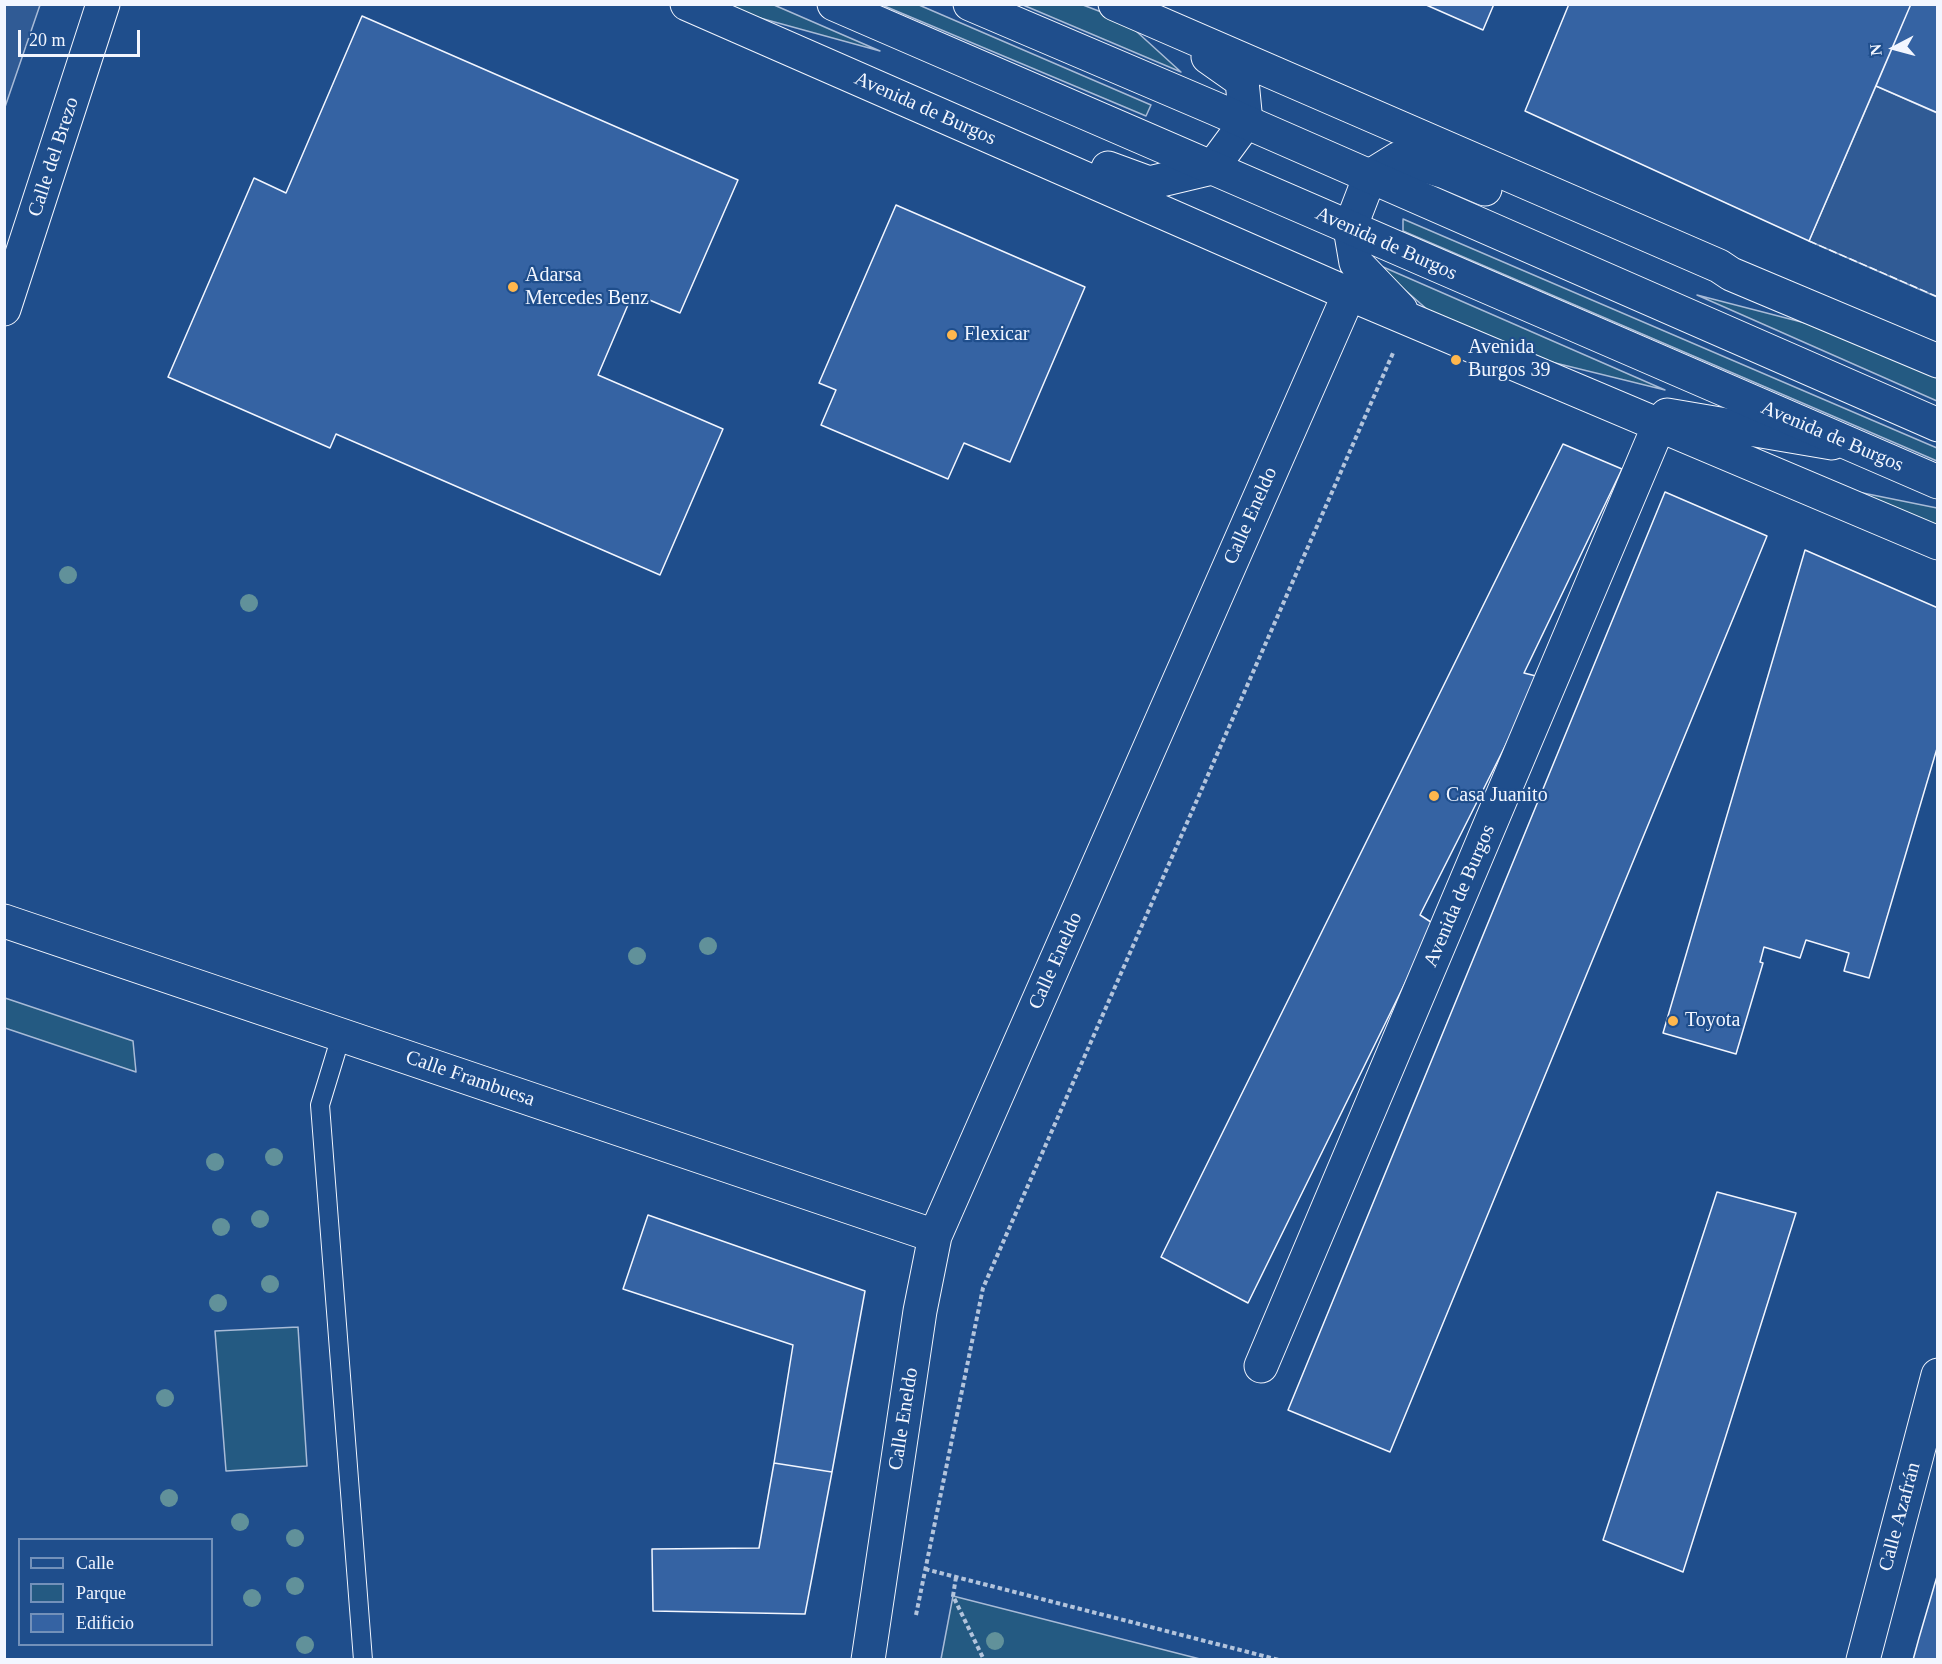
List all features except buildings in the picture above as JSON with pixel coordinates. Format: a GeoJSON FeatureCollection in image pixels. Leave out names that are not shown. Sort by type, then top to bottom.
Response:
{"type":"FeatureCollection","features":[{"type":"Feature","properties":{"kind":"main road","name":"Calle del Brezo"},"geometry":{"type":"LineString","coordinates":[[4,309],[103,4]]}},
{"type":"Feature","properties":{"kind":"main road","name":"Avenida de Burgos"},"geometry":{"type":"LineString","coordinates":[[687,4],[1349,294],[1409,317],[1938,543]]}},
{"type":"Feature","properties":{"kind":"main road","name":"Avenida de Burgos"},"geometry":{"type":"LineString","coordinates":[[834,4],[1938,483]]}},
{"type":"Feature","properties":{"kind":"main road"},"geometry":{"type":"LineString","coordinates":[[970,4],[1246,122],[1938,425]]}},
{"type":"Feature","properties":{"kind":"main road"},"geometry":{"type":"LineString","coordinates":[[1115,4],[1719,266],[1731,274],[1938,361]]}},
{"type":"Feature","properties":{"kind":"main road"},"geometry":{"type":"LineString","coordinates":[[854,78],[1028,137],[1149,183],[1212,168],[1246,122],[1242,81],[1164,26]]}},
{"type":"Feature","properties":{"kind":"main road"},"geometry":{"type":"LineString","coordinates":[[1409,317],[1356,263],[1350,228],[1370,177],[1400,158],[1445,172],[1655,261],[1731,274]]}},
{"type":"Feature","properties":{"kind":"main road","name":"Calle Eneldo"},"geometry":{"type":"LineString","coordinates":[[868,1659],[920,1311],[935,1236],[1349,294]]}},
{"type":"Feature","properties":{"kind":"main road"},"geometry":{"type":"LineString","coordinates":[[1615,406],[1848,445]]}},
{"type":"Feature","properties":{"kind":"main road","name":"Avenida de Burgos"},"geometry":{"type":"LineString","coordinates":[[1262,1366],[1659,425]]}},
{"type":"Feature","properties":{"kind":"main road","name":"Calle Frambuesa"},"geometry":{"type":"LineString","coordinates":[[4,921],[935,1236]]}},
{"type":"Feature","properties":{"kind":"main road","name":"Calle Azafrán"},"geometry":{"type":"LineString","coordinates":[[1863,1659],[1938,1375]]}},
{"type":"Feature","properties":{"kind":"lane"},"geometry":{"type":"LineString","coordinates":[[341,1036],[320,1105],[363,1659]]}},
{"type":"Feature","properties":{"kind":"path"},"geometry":{"type":"LineString","coordinates":[[914,1626],[983,1288],[1409,317]]}},
{"type":"Feature","properties":{"kind":"path"},"geometry":{"type":"LineString","coordinates":[[882,1562],[925,1569],[1275,1659]]}},
{"type":"Feature","properties":{"kind":"path"},"geometry":{"type":"LineString","coordinates":[[956,1577],[953,1596],[984,1659]]}},
{"type":"Feature","properties":{"kind":"green space"},"geometry":{"type":"Polygon","coordinates":[[[725,5],[774,5],[880,51],[749,15],[725,5]]]}},
{"type":"Feature","properties":{"kind":"green space"},"geometry":{"type":"Polygon","coordinates":[[[882,5],[919,5],[1151,105],[1146,116],[882,5]]]}},
{"type":"Feature","properties":{"kind":"green space"},"geometry":{"type":"Polygon","coordinates":[[[1023,5],[1083,5],[1125,21],[1181,72],[1023,5]]]}},
{"type":"Feature","properties":{"kind":"green space"},"geometry":{"type":"Polygon","coordinates":[[[1403,219],[1937,448],[1937,461],[1403,231],[1403,219]]]}},
{"type":"Feature","properties":{"kind":"green space"},"geometry":{"type":"Polygon","coordinates":[[[1374,263],[1665,390],[1535,358],[1429,311],[1374,263]]]}},
{"type":"Feature","properties":{"kind":"green space"},"geometry":{"type":"Polygon","coordinates":[[[1697,295],[1813,325],[1937,378],[1937,401],[1697,295]]]}},
{"type":"Feature","properties":{"kind":"green space"},"geometry":{"type":"Polygon","coordinates":[[[1848,490],[1937,508],[1937,528],[1848,490]]]}},
{"type":"Feature","properties":{"kind":"green space"},"geometry":{"type":"Polygon","coordinates":[[[5,998],[133,1041],[136,1072],[5,1028],[5,998]]]}},
{"type":"Feature","properties":{"kind":"green space"},"geometry":{"type":"Polygon","coordinates":[[[298,1327],[307,1466],[226,1471],[215,1331],[298,1327]]]}},
{"type":"Feature","properties":{"kind":"green space"},"geometry":{"type":"Polygon","coordinates":[[[953,1596],[1200,1659],[941,1659],[953,1596]]]}},
{"type":"Feature","properties":{"kind":"shaded area"},"geometry":{"type":"Polygon","coordinates":[[[4,5],[40,5],[5,107],[4,5]]]}},
{"type":"Feature","properties":{"kind":"shaded area"},"geometry":{"type":"Polygon","coordinates":[[[1876,86],[1937,113],[1937,297],[1809,241],[1876,86]]]}},
{"type":"Feature","properties":{"kind":"fence"},"geometry":{"type":"LineString","coordinates":[[1809,241],[1938,297]]}},
{"type":"Feature","properties":{"kind":"place","name":"Adarsa Mercedes Benz"},"geometry":{"type":"Point","coordinates":[513,287]}},
{"type":"Feature","properties":{"kind":"place","name":"Flexicar"},"geometry":{"type":"Point","coordinates":[952,335]}},
{"type":"Feature","properties":{"kind":"place","name":"Avenida Burgos 39"},"geometry":{"type":"Point","coordinates":[1456,360]}},
{"type":"Feature","properties":{"kind":"place","name":"Casa Juanito"},"geometry":{"type":"Point","coordinates":[1434,796]}},
{"type":"Feature","properties":{"kind":"place","name":"Toyota"},"geometry":{"type":"Point","coordinates":[1673,1021]}}]}
